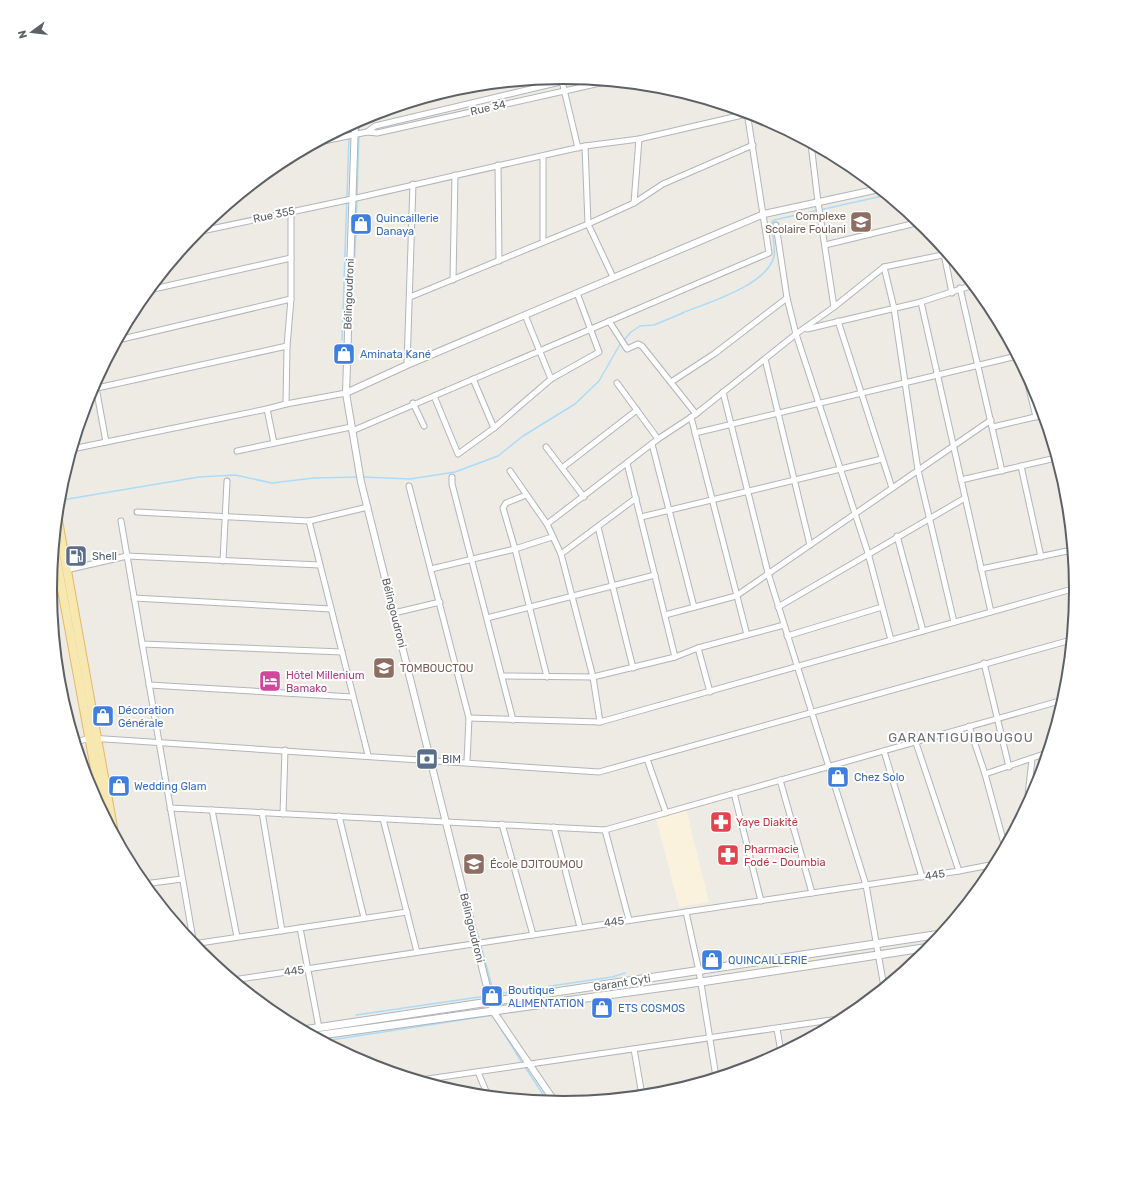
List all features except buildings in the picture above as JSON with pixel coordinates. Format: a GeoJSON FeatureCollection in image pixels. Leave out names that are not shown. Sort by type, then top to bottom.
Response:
{"type":"FeatureCollection","features":[{"type":"Feature","properties":{"kind":"main road"},"geometry":{"type":"LineString","coordinates":[[60,534],[94,738],[100,793]]}},
{"type":"Feature","properties":{"kind":"main road"},"geometry":{"type":"LineString","coordinates":[[58,564],[111,817]]}},
{"type":"Feature","properties":{"kind":"main road","name":"Garant Cyti"},"geometry":{"type":"LineString","coordinates":[[320,1034],[491,1003],[933,935]]}},
{"type":"Feature","properties":{"kind":"main road","name":"Garant Cyti"},"geometry":{"type":"LineString","coordinates":[[320,1034],[701,982],[921,948]]}},
{"type":"Feature","properties":{"kind":"street"},"geometry":{"type":"LineString","coordinates":[[562,84],[578,148]]}},
{"type":"Feature","properties":{"kind":"street","name":"Rue 34"},"geometry":{"type":"LineString","coordinates":[[367,132],[375,126],[538,85]]}},
{"type":"Feature","properties":{"kind":"street","name":"Rue 34"},"geometry":{"type":"LineString","coordinates":[[335,138],[367,132],[377,133],[594,85]]}},
{"type":"Feature","properties":{"kind":"street","name":"Rue 355"},"geometry":{"type":"LineString","coordinates":[[209,228],[352,199],[498,165],[543,157],[585,146],[639,139],[738,116]]}},
{"type":"Feature","properties":{"kind":"street"},"geometry":{"type":"LineString","coordinates":[[237,451],[352,429],[413,403],[434,396],[590,328],[769,253],[750,120]]}},
{"type":"Feature","properties":{"kind":"street","name":"Bélingoudroni"},"geometry":{"type":"LineString","coordinates":[[354,129],[346,393],[361,482],[493,1011],[551,1096]]}},
{"type":"Feature","properties":{"kind":"street"},"geometry":{"type":"LineString","coordinates":[[634,203],[639,139]]}},
{"type":"Feature","properties":{"kind":"street"},"geometry":{"type":"LineString","coordinates":[[410,297],[588,224],[634,203],[663,184],[753,145]]}},
{"type":"Feature","properties":{"kind":"street"},"geometry":{"type":"LineString","coordinates":[[585,146],[588,224],[613,277]]}},
{"type":"Feature","properties":{"kind":"street"},"geometry":{"type":"LineString","coordinates":[[812,150],[818,204],[834,307]]}},
{"type":"Feature","properties":{"kind":"street"},"geometry":{"type":"LineString","coordinates":[[543,157],[543,242]]}},
{"type":"Feature","properties":{"kind":"street"},"geometry":{"type":"LineString","coordinates":[[498,165],[499,261]]}},
{"type":"Feature","properties":{"kind":"street"},"geometry":{"type":"LineString","coordinates":[[453,280],[455,175]]}},
{"type":"Feature","properties":{"kind":"street"},"geometry":{"type":"LineString","coordinates":[[407,365],[413,184]]}},
{"type":"Feature","properties":{"kind":"street"},"geometry":{"type":"LineString","coordinates":[[77,448],[286,404],[346,393],[407,365],[764,214],[818,204],[873,191]]}},
{"type":"Feature","properties":{"kind":"street"},"geometry":{"type":"LineString","coordinates":[[286,404],[287,346],[291,299],[292,212]]}},
{"type":"Feature","properties":{"kind":"street"},"geometry":{"type":"LineString","coordinates":[[825,245],[912,224]]}},
{"type":"Feature","properties":{"kind":"street"},"geometry":{"type":"LineString","coordinates":[[776,225],[787,298],[796,334],[868,553],[891,640]]}},
{"type":"Feature","properties":{"kind":"street"},"geometry":{"type":"LineString","coordinates":[[546,524],[584,497],[658,439],[693,416],[796,334],[834,307],[884,267],[942,255]]}},
{"type":"Feature","properties":{"kind":"street"},"geometry":{"type":"LineString","coordinates":[[157,288],[291,258]]}},
{"type":"Feature","properties":{"kind":"street"},"geometry":{"type":"LineString","coordinates":[[947,261],[952,293]]}},
{"type":"Feature","properties":{"kind":"street"},"geometry":{"type":"LineString","coordinates":[[884,267],[894,308],[918,470],[954,622]]}},
{"type":"Feature","properties":{"kind":"street"},"geometry":{"type":"LineString","coordinates":[[804,329],[921,302],[952,293],[967,286]]}},
{"type":"Feature","properties":{"kind":"street"},"geometry":{"type":"LineString","coordinates":[[960,288],[979,365],[1002,471]]}},
{"type":"Feature","properties":{"kind":"street"},"geometry":{"type":"LineString","coordinates":[[434,396],[458,454],[494,428],[551,378],[599,352],[577,293]]}},
{"type":"Feature","properties":{"kind":"street"},"geometry":{"type":"LineString","coordinates":[[671,382],[714,354],[787,298]]}},
{"type":"Feature","properties":{"kind":"street"},"geometry":{"type":"LineString","coordinates":[[124,339],[291,299]]}},
{"type":"Feature","properties":{"kind":"street"},"geometry":{"type":"LineString","coordinates":[[921,302],[991,612]]}},
{"type":"Feature","properties":{"kind":"street"},"geometry":{"type":"LineString","coordinates":[[525,315],[551,378]]}},
{"type":"Feature","properties":{"kind":"street"},"geometry":{"type":"LineString","coordinates":[[609,321],[627,349],[638,344],[642,346],[671,382],[693,416],[695,433],[747,635]]}},
{"type":"Feature","properties":{"kind":"street"},"geometry":{"type":"LineString","coordinates":[[838,321],[892,488]]}},
{"type":"Feature","properties":{"kind":"street"},"geometry":{"type":"LineString","coordinates":[[100,387],[287,346]]}},
{"type":"Feature","properties":{"kind":"street"},"geometry":{"type":"LineString","coordinates":[[695,433],[1012,357]]}},
{"type":"Feature","properties":{"kind":"street"},"geometry":{"type":"LineString","coordinates":[[765,359],[810,545]]}},
{"type":"Feature","properties":{"kind":"street"},"geometry":{"type":"LineString","coordinates":[[473,379],[494,428]]}},
{"type":"Feature","properties":{"kind":"street"},"geometry":{"type":"LineString","coordinates":[[617,383],[658,439]]}},
{"type":"Feature","properties":{"kind":"street"},"geometry":{"type":"LineString","coordinates":[[723,392],[768,574],[866,885],[875,944],[883,981]]}},
{"type":"Feature","properties":{"kind":"street"},"geometry":{"type":"LineString","coordinates":[[97,394],[106,442]]}},
{"type":"Feature","properties":{"kind":"street"},"geometry":{"type":"LineString","coordinates":[[993,427],[1036,417],[1032,402]]}},
{"type":"Feature","properties":{"kind":"street"},"geometry":{"type":"LineString","coordinates":[[413,403],[424,426]]}},
{"type":"Feature","properties":{"kind":"street"},"geometry":{"type":"LineString","coordinates":[[267,409],[274,443]]}},
{"type":"Feature","properties":{"kind":"street"},"geometry":{"type":"LineString","coordinates":[[562,468],[637,410]]}},
{"type":"Feature","properties":{"kind":"street"},"geometry":{"type":"LineString","coordinates":[[665,615],[736,596],[991,420]]}},
{"type":"Feature","properties":{"kind":"street"},"geometry":{"type":"LineString","coordinates":[[652,444],[694,607]]}},
{"type":"Feature","properties":{"kind":"street"},"geometry":{"type":"LineString","coordinates":[[546,447],[584,497]]}},
{"type":"Feature","properties":{"kind":"street"},"geometry":{"type":"LineString","coordinates":[[641,517],[882,459]]}},
{"type":"Feature","properties":{"kind":"street"},"geometry":{"type":"LineString","coordinates":[[961,480],[1052,459]]}},
{"type":"Feature","properties":{"kind":"street"},"geometry":{"type":"LineString","coordinates":[[627,463],[675,657]]}},
{"type":"Feature","properties":{"kind":"street"},"geometry":{"type":"LineString","coordinates":[[1021,466],[1041,557]]}},
{"type":"Feature","properties":{"kind":"street"},"geometry":{"type":"LineString","coordinates":[[510,471],[546,524],[561,554],[593,677],[600,722]]}},
{"type":"Feature","properties":{"kind":"street"},"geometry":{"type":"LineString","coordinates":[[452,477],[452,484],[513,720]]}},
{"type":"Feature","properties":{"kind":"street"},"geometry":{"type":"LineString","coordinates":[[223,561],[227,481]]}},
{"type":"Feature","properties":{"kind":"street"},"geometry":{"type":"LineString","coordinates":[[409,486],[469,718],[467,761]]}},
{"type":"Feature","properties":{"kind":"street"},"geometry":{"type":"LineString","coordinates":[[526,496],[506,504],[502,508],[515,548],[547,676]]}},
{"type":"Feature","properties":{"kind":"street"},"geometry":{"type":"LineString","coordinates":[[561,554],[636,498]]}},
{"type":"Feature","properties":{"kind":"street"},"geometry":{"type":"LineString","coordinates":[[778,607],[897,536],[930,519],[965,498]]}},
{"type":"Feature","properties":{"kind":"street"},"geometry":{"type":"LineString","coordinates":[[137,512],[309,521],[368,507]]}},
{"type":"Feature","properties":{"kind":"street"},"geometry":{"type":"LineString","coordinates":[[121,521],[192,934]]}},
{"type":"Feature","properties":{"kind":"street"},"geometry":{"type":"LineString","coordinates":[[309,521],[368,755]]}},
{"type":"Feature","properties":{"kind":"street"},"geometry":{"type":"LineString","coordinates":[[598,527],[633,668]]}},
{"type":"Feature","properties":{"kind":"street"},"geometry":{"type":"LineString","coordinates":[[897,536],[923,631]]}},
{"type":"Feature","properties":{"kind":"street"},"geometry":{"type":"LineString","coordinates":[[431,569],[552,537]]}},
{"type":"Feature","properties":{"kind":"street"},"geometry":{"type":"LineString","coordinates":[[981,569],[1067,551]]}},
{"type":"Feature","properties":{"kind":"street"},"geometry":{"type":"LineString","coordinates":[[66,570],[127,556],[320,565]]}},
{"type":"Feature","properties":{"kind":"street"},"geometry":{"type":"LineString","coordinates":[[487,618],[655,575]]}},
{"type":"Feature","properties":{"kind":"street"},"geometry":{"type":"LineString","coordinates":[[469,718],[600,722],[1069,590]]}},
{"type":"Feature","properties":{"kind":"street"},"geometry":{"type":"LineString","coordinates":[[134,598],[331,609]]}},
{"type":"Feature","properties":{"kind":"street"},"geometry":{"type":"LineString","coordinates":[[394,613],[440,602]]}},
{"type":"Feature","properties":{"kind":"street"},"geometry":{"type":"LineString","coordinates":[[787,636],[882,607]]}},
{"type":"Feature","properties":{"kind":"street"},"geometry":{"type":"LineString","coordinates":[[502,676],[593,677],[675,657],[698,648],[784,625]]}},
{"type":"Feature","properties":{"kind":"street"},"geometry":{"type":"LineString","coordinates":[[80,741],[94,738],[467,761],[599,772],[984,663],[1066,641]]}},
{"type":"Feature","properties":{"kind":"street"},"geometry":{"type":"LineString","coordinates":[[142,644],[342,652]]}},
{"type":"Feature","properties":{"kind":"street"},"geometry":{"type":"LineString","coordinates":[[698,648],[710,692]]}},
{"type":"Feature","properties":{"kind":"street"},"geometry":{"type":"LineString","coordinates":[[984,663],[1009,767]]}},
{"type":"Feature","properties":{"kind":"street"},"geometry":{"type":"LineString","coordinates":[[149,685],[353,697]]}},
{"type":"Feature","properties":{"kind":"street"},"geometry":{"type":"LineString","coordinates":[[170,808],[605,830],[829,766],[916,743],[969,726],[1056,702]]}},
{"type":"Feature","properties":{"kind":"street"},"geometry":{"type":"LineString","coordinates":[[969,726],[985,774],[1002,841]]}},
{"type":"Feature","properties":{"kind":"street"},"geometry":{"type":"LineString","coordinates":[[916,743],[958,871]]}},
{"type":"Feature","properties":{"kind":"street"},"geometry":{"type":"LineString","coordinates":[[283,814],[285,750]]}},
{"type":"Feature","properties":{"kind":"street"},"geometry":{"type":"LineString","coordinates":[[884,751],[922,876]]}},
{"type":"Feature","properties":{"kind":"street"},"geometry":{"type":"LineString","coordinates":[[985,774],[1041,756]]}},
{"type":"Feature","properties":{"kind":"street"},"geometry":{"type":"LineString","coordinates":[[647,759],[666,813]]}},
{"type":"Feature","properties":{"kind":"street"},"geometry":{"type":"LineString","coordinates":[[1029,786],[1032,759]]}},
{"type":"Feature","properties":{"kind":"street"},"geometry":{"type":"LineString","coordinates":[[780,780],[812,893]]}},
{"type":"Feature","properties":{"kind":"street"},"geometry":{"type":"LineString","coordinates":[[734,793],[761,901]]}},
{"type":"Feature","properties":{"kind":"street"},"geometry":{"type":"LineString","coordinates":[[212,810],[237,938]]}},
{"type":"Feature","properties":{"kind":"street"},"geometry":{"type":"LineString","coordinates":[[262,812],[282,931]]}},
{"type":"Feature","properties":{"kind":"street"},"geometry":{"type":"LineString","coordinates":[[338,816],[364,918]]}},
{"type":"Feature","properties":{"kind":"street"},"geometry":{"type":"LineString","coordinates":[[383,819],[417,952]]}},
{"type":"Feature","properties":{"kind":"street"},"geometry":{"type":"LineString","coordinates":[[502,824],[533,935]]}},
{"type":"Feature","properties":{"kind":"street"},"geometry":{"type":"LineString","coordinates":[[554,827],[580,927]]}},
{"type":"Feature","properties":{"kind":"street"},"geometry":{"type":"LineString","coordinates":[[605,830],[629,920]]}},
{"type":"Feature","properties":{"kind":"street","name":"445"},"geometry":{"type":"LineString","coordinates":[[240,979],[987,865]]}},
{"type":"Feature","properties":{"kind":"street"},"geometry":{"type":"LineString","coordinates":[[151,883],[182,879]]}},
{"type":"Feature","properties":{"kind":"street"},"geometry":{"type":"LineString","coordinates":[[201,943],[407,912]]}},
{"type":"Feature","properties":{"kind":"street"},"geometry":{"type":"LineString","coordinates":[[686,912],[699,971],[715,1072]]}},
{"type":"Feature","properties":{"kind":"street"},"geometry":{"type":"LineString","coordinates":[[300,928],[318,1032]]}},
{"type":"Feature","properties":{"kind":"street"},"geometry":{"type":"LineString","coordinates":[[431,1079],[777,1029],[823,1024]]}},
{"type":"Feature","properties":{"kind":"street"},"geometry":{"type":"LineString","coordinates":[[777,1029],[780,1047]]}},
{"type":"Feature","properties":{"kind":"street"},"geometry":{"type":"LineString","coordinates":[[634,1049],[640,1090]]}},
{"type":"Feature","properties":{"kind":"street"},"geometry":{"type":"LineString","coordinates":[[478,1072],[485,1090]]}},
{"type":"Feature","properties":{"kind":"shaded area"},"geometry":{"type":"Polygon","coordinates":[[[686,809],[709,902],[679,907],[656,818],[686,809]]]}},
{"type":"Feature","properties":{"kind":"waterway"},"geometry":{"type":"LineString","coordinates":[[359,127],[359,132]]}},
{"type":"Feature","properties":{"kind":"waterway"},"geometry":{"type":"LineString","coordinates":[[357,196],[359,135]]}},
{"type":"Feature","properties":{"kind":"waterway"},"geometry":{"type":"LineString","coordinates":[[342,340],[349,137]]}},
{"type":"Feature","properties":{"kind":"waterway"},"geometry":{"type":"LineString","coordinates":[[326,143],[349,138]]}},
{"type":"Feature","properties":{"kind":"waterway"},"geometry":{"type":"LineString","coordinates":[[682,313],[735,292],[761,276],[769,266],[774,256],[772,226],[772,222],[774,220],[880,196]]}},
{"type":"Feature","properties":{"kind":"waterway"},"geometry":{"type":"LineString","coordinates":[[352,328],[357,200]]}},
{"type":"Feature","properties":{"kind":"waterway"},"geometry":{"type":"LineString","coordinates":[[363,477],[410,479],[455,472],[498,456],[523,436],[575,404],[599,381],[619,346],[631,332],[640,326],[654,325],[683,313]]}},
{"type":"Feature","properties":{"kind":"waterway"},"geometry":{"type":"LineString","coordinates":[[65,499],[199,477],[235,475],[272,483],[314,478],[359,477]]}},
{"type":"Feature","properties":{"kind":"waterway"},"geometry":{"type":"LineString","coordinates":[[478,935],[494,994]]}},
{"type":"Feature","properties":{"kind":"waterway"},"geometry":{"type":"LineString","coordinates":[[490,995],[612,977],[625,973]]}},
{"type":"Feature","properties":{"kind":"waterway"},"geometry":{"type":"LineString","coordinates":[[356,1015],[486,996]]}},
{"type":"Feature","properties":{"kind":"waterway"},"geometry":{"type":"LineString","coordinates":[[498,1014],[557,1006]]}},
{"type":"Feature","properties":{"kind":"waterway"},"geometry":{"type":"LineString","coordinates":[[492,1015],[523,1064]]}},
{"type":"Feature","properties":{"kind":"waterway"},"geometry":{"type":"LineString","coordinates":[[331,1040],[494,1015]]}},
{"type":"Feature","properties":{"kind":"waterway"},"geometry":{"type":"LineString","coordinates":[[525,1067],[544,1095]]}},
{"type":"Feature","properties":{"kind":"place","name":"Complexe Scolaire Foulani"},"geometry":{"type":"Point","coordinates":[861,222]}},
{"type":"Feature","properties":{"kind":"place","name":"Quincaillerie Danaya"},"geometry":{"type":"Point","coordinates":[361,224]}},
{"type":"Feature","properties":{"kind":"place","name":"Aminata Kané"},"geometry":{"type":"Point","coordinates":[344,354]}},
{"type":"Feature","properties":{"kind":"place","name":"Shell"},"geometry":{"type":"Point","coordinates":[76,556]}},
{"type":"Feature","properties":{"kind":"place","name":"TOMBOUCTOU"},"geometry":{"type":"Point","coordinates":[384,668]}},
{"type":"Feature","properties":{"kind":"place","name":"Hôtel Millenium Bamako"},"geometry":{"type":"Point","coordinates":[270,681]}},
{"type":"Feature","properties":{"kind":"place","name":"Décoration Générale"},"geometry":{"type":"Point","coordinates":[103,716]}},
{"type":"Feature","properties":{"kind":"place","name":"BIM"},"geometry":{"type":"Point","coordinates":[427,759]}},
{"type":"Feature","properties":{"kind":"place","name":"Chez Solo"},"geometry":{"type":"Point","coordinates":[838,777]}},
{"type":"Feature","properties":{"kind":"place","name":"Wedding Glam"},"geometry":{"type":"Point","coordinates":[119,786]}},
{"type":"Feature","properties":{"kind":"place","name":"Yaye Diakité"},"geometry":{"type":"Point","coordinates":[721,822]}},
{"type":"Feature","properties":{"kind":"place","name":"Pharmacie Fodé - Doumbia"},"geometry":{"type":"Point","coordinates":[728,855]}},
{"type":"Feature","properties":{"kind":"place","name":"École DJITOUMOU"},"geometry":{"type":"Point","coordinates":[474,864]}},
{"type":"Feature","properties":{"kind":"place","name":"QUINCAILLERIE"},"geometry":{"type":"Point","coordinates":[712,960]}},
{"type":"Feature","properties":{"kind":"place","name":"Boutique ALIMENTATION"},"geometry":{"type":"Point","coordinates":[492,996]}},
{"type":"Feature","properties":{"kind":"place","name":"ETS COSMOS"},"geometry":{"type":"Point","coordinates":[602,1008]}},
{"type":"Feature","properties":{"kind":"district","name":"GARANTIGUIBOUGOU"},"geometry":{"type":"Point","coordinates":[961,737]}}]}
